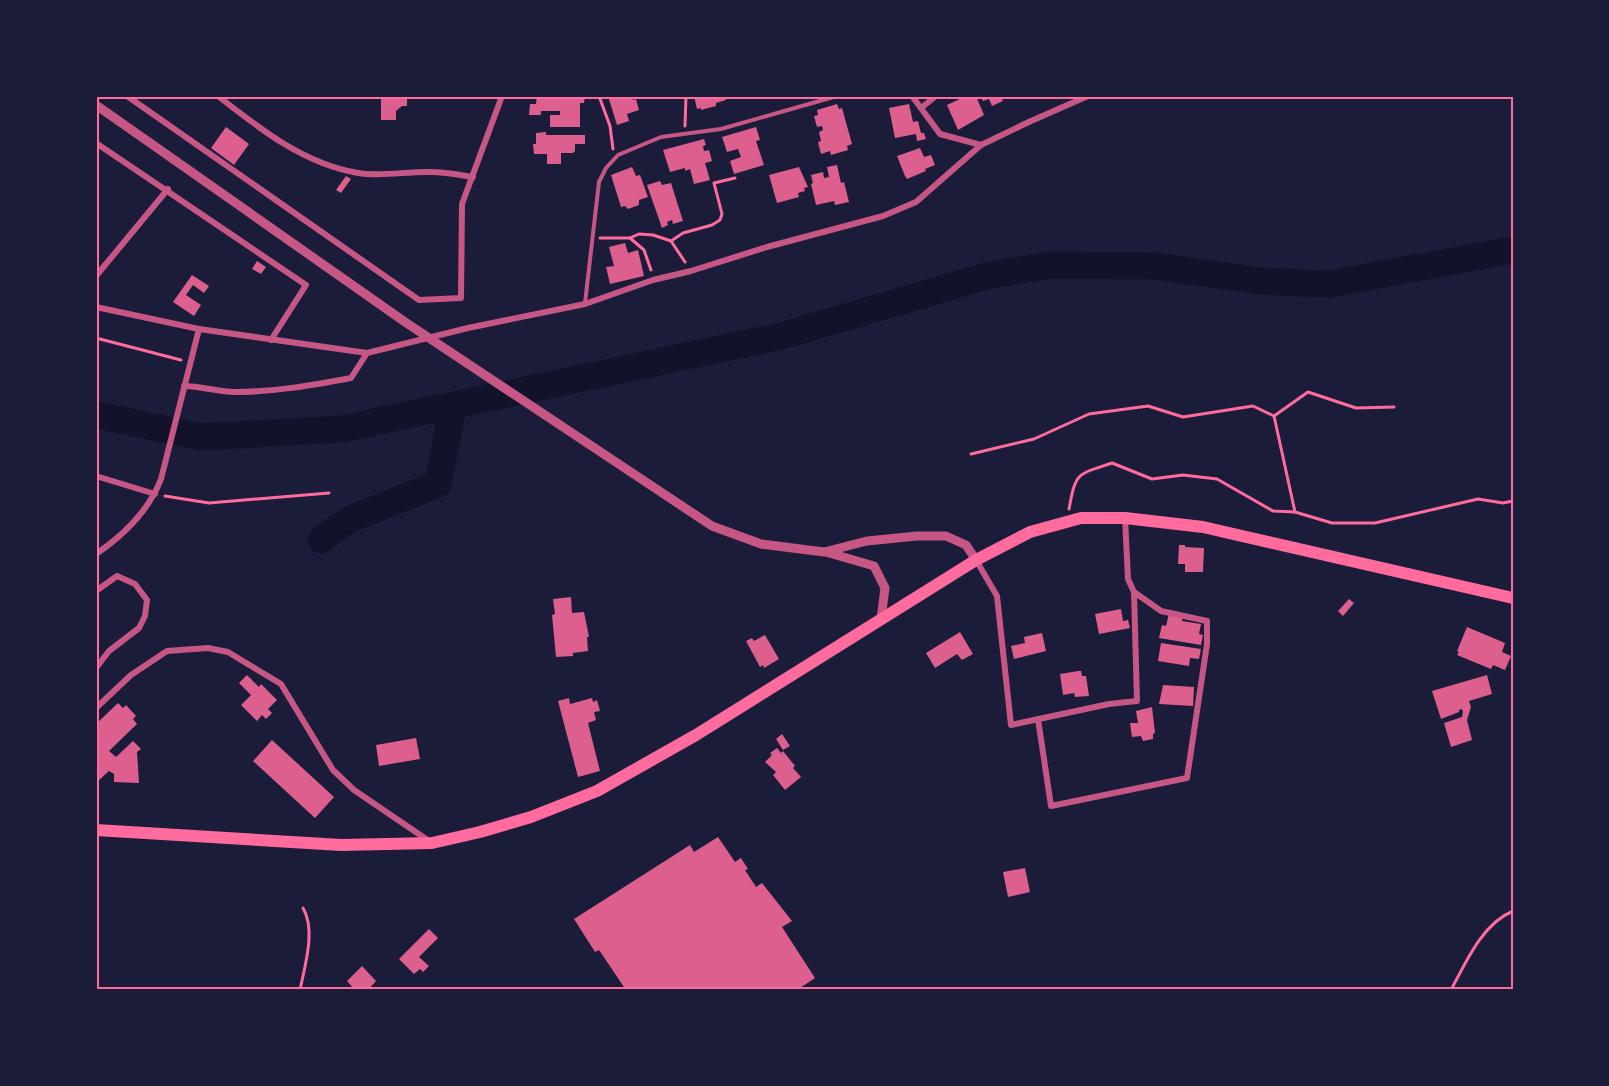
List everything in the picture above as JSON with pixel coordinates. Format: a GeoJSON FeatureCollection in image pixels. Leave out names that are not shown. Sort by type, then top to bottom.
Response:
{"type":"FeatureCollection","features":[{"type":"Feature","properties":{"kind":"main road"},"geometry":{"type":"LineString","coordinates":[[96,830],[341,845],[432,843],[531,817],[597,791],[696,735],[976,560],[1030,532],[1081,518],[1125,518],[1225,531],[1513,598]]}},
{"type":"Feature","properties":{"kind":"street"},"geometry":{"type":"LineString","coordinates":[[127,96],[419,300],[461,298],[462,204],[502,96]]}},
{"type":"Feature","properties":{"kind":"street"},"geometry":{"type":"LineString","coordinates":[[218,96],[284,144],[319,163],[359,173],[432,172],[473,177]]}},
{"type":"Feature","properties":{"kind":"street"},"geometry":{"type":"LineString","coordinates":[[912,96],[940,134],[981,146]]}},
{"type":"Feature","properties":{"kind":"street"},"geometry":{"type":"LineString","coordinates":[[921,108],[936,96]]}},
{"type":"Feature","properties":{"kind":"street"},"geometry":{"type":"LineString","coordinates":[[96,307],[199,329],[367,353],[468,328],[585,304],[653,280],[692,271],[767,247],[891,213],[916,202],[981,146],[1088,96]]}},
{"type":"Feature","properties":{"kind":"street"},"geometry":{"type":"LineString","coordinates":[[96,105],[405,322],[712,526],[760,544],[824,552],[874,566],[885,588],[881,619]]}},
{"type":"Feature","properties":{"kind":"street"},"geometry":{"type":"LineString","coordinates":[[96,143],[168,189],[306,285],[271,340]]}},
{"type":"Feature","properties":{"kind":"street"},"geometry":{"type":"LineString","coordinates":[[96,276],[168,189]]}},
{"type":"Feature","properties":{"kind":"street"},"geometry":{"type":"LineString","coordinates":[[96,554],[140,516],[155,494],[161,479],[199,329]]}},
{"type":"Feature","properties":{"kind":"street"},"geometry":{"type":"LineString","coordinates":[[183,389],[272,392],[351,378],[367,353]]}},
{"type":"Feature","properties":{"kind":"street"},"geometry":{"type":"LineString","coordinates":[[96,476],[155,494]]}},
{"type":"Feature","properties":{"kind":"street"},"geometry":{"type":"LineString","coordinates":[[824,552],[867,541],[918,536],[946,536],[966,545],[998,596],[1011,725],[1109,704],[1137,701],[1134,592],[1128,579],[1125,518]]}},
{"type":"Feature","properties":{"kind":"street"},"geometry":{"type":"LineString","coordinates":[[96,591],[117,576],[135,584],[147,600],[145,616],[139,628],[109,651],[96,668]]}},
{"type":"Feature","properties":{"kind":"street"},"geometry":{"type":"LineString","coordinates":[[1038,720],[1051,806],[1187,778],[1207,644],[1207,621],[1161,611],[1134,592]]}},
{"type":"Feature","properties":{"kind":"street"},"geometry":{"type":"LineString","coordinates":[[96,708],[131,675],[167,651],[207,648],[228,652],[281,684],[333,770],[340,777],[354,790],[432,843]]}},
{"type":"Feature","properties":{"kind":"lane"},"geometry":{"type":"LineString","coordinates":[[585,304],[599,182],[606,168],[618,155],[661,137],[721,129],[837,96]]}},
{"type":"Feature","properties":{"kind":"path"},"geometry":{"type":"LineString","coordinates":[[599,96],[610,126],[615,158]]}},
{"type":"Feature","properties":{"kind":"path"},"geometry":{"type":"LineString","coordinates":[[685,134],[687,96]]}},
{"type":"Feature","properties":{"kind":"path"},"geometry":{"type":"LineString","coordinates":[[671,241],[683,233],[712,225],[720,220],[722,214],[714,183],[735,178]]}},
{"type":"Feature","properties":{"kind":"path"},"geometry":{"type":"LineString","coordinates":[[592,238],[630,238],[639,234],[653,235],[671,241],[692,271]]}},
{"type":"Feature","properties":{"kind":"path"},"geometry":{"type":"LineString","coordinates":[[630,238],[644,250],[653,280]]}},
{"type":"Feature","properties":{"kind":"path"},"geometry":{"type":"LineString","coordinates":[[96,338],[190,363]]}},
{"type":"Feature","properties":{"kind":"path"},"geometry":{"type":"LineString","coordinates":[[1274,416],[1308,392],[1356,408],[1394,407]]}},
{"type":"Feature","properties":{"kind":"path"},"geometry":{"type":"LineString","coordinates":[[971,454],[1034,439],[1089,414],[1148,406],[1183,417],[1253,406],[1274,416]]}},
{"type":"Feature","properties":{"kind":"path"},"geometry":{"type":"LineString","coordinates":[[1274,416],[1295,512]]}},
{"type":"Feature","properties":{"kind":"path"},"geometry":{"type":"LineString","coordinates":[[1067,522],[1074,483],[1082,473],[1112,463],[1152,479],[1183,475],[1217,479],[1274,511],[1295,512],[1332,523],[1375,523],[1478,499],[1503,503],[1513,501]]}},
{"type":"Feature","properties":{"kind":"path"},"geometry":{"type":"LineString","coordinates":[[155,494],[209,503],[328,493]]}},
{"type":"Feature","properties":{"kind":"path"},"geometry":{"type":"LineString","coordinates":[[300,990],[307,955],[309,918],[303,908]]}},
{"type":"Feature","properties":{"kind":"path"},"geometry":{"type":"LineString","coordinates":[[1451,990],[1480,939],[1504,915],[1513,911]]}},
{"type":"Feature","properties":{"kind":"building"},"geometry":{"type":"Polygon","coordinates":[[[381,96],[407,96],[407,106],[402,106],[396,111],[396,120],[381,120],[381,96]]]}},
{"type":"Feature","properties":{"kind":"building"},"geometry":{"type":"Polygon","coordinates":[[[537,96],[585,96],[584,103],[580,103],[580,127],[550,127],[550,115],[560,115],[560,111],[541,111],[541,115],[529,115],[530,104],[536,104],[537,96]]]}},
{"type":"Feature","properties":{"kind":"building"},"geometry":{"type":"Polygon","coordinates":[[[608,96],[632,96],[633,100],[636,99],[639,110],[627,114],[629,121],[617,125],[608,96]]]}},
{"type":"Feature","properties":{"kind":"building"},"geometry":{"type":"Polygon","coordinates":[[[694,96],[725,96],[726,100],[716,103],[716,106],[701,110],[701,108],[697,109],[694,96]]]}},
{"type":"Feature","properties":{"kind":"building"},"geometry":{"type":"Polygon","coordinates":[[[966,96],[976,96],[984,115],[958,130],[947,105],[966,96]]]}},
{"type":"Feature","properties":{"kind":"building"},"geometry":{"type":"Polygon","coordinates":[[[980,96],[1000,96],[1003,101],[992,106],[989,99],[983,101],[980,96]]]}},
{"type":"Feature","properties":{"kind":"building"},"geometry":{"type":"Polygon","coordinates":[[[837,104],[839,109],[842,108],[852,144],[847,146],[848,150],[831,155],[830,151],[821,154],[818,142],[821,141],[819,132],[823,130],[822,126],[817,127],[814,116],[818,115],[817,110],[837,104]]]}},
{"type":"Feature","properties":{"kind":"building"},"geometry":{"type":"Polygon","coordinates":[[[909,104],[913,122],[918,121],[921,133],[924,133],[926,139],[917,141],[916,134],[895,138],[889,108],[909,104]]]}},
{"type":"Feature","properties":{"kind":"building"},"geometry":{"type":"Polygon","coordinates":[[[226,127],[249,144],[234,165],[211,148],[226,127]]]}},
{"type":"Feature","properties":{"kind":"building"},"geometry":{"type":"Polygon","coordinates":[[[756,127],[760,140],[756,141],[764,165],[734,174],[730,161],[741,157],[738,149],[727,152],[722,137],[756,127]]]}},
{"type":"Feature","properties":{"kind":"building"},"geometry":{"type":"Polygon","coordinates":[[[546,132],[546,135],[585,135],[585,144],[575,144],[573,153],[561,153],[561,164],[547,164],[547,154],[534,154],[533,144],[536,144],[536,133],[546,132]]]}},
{"type":"Feature","properties":{"kind":"building"},"geometry":{"type":"Polygon","coordinates":[[[704,139],[706,145],[703,146],[704,151],[709,150],[712,161],[705,163],[710,180],[694,184],[690,169],[670,172],[663,150],[704,139]]]}},
{"type":"Feature","properties":{"kind":"building"},"geometry":{"type":"Polygon","coordinates":[[[920,148],[924,157],[931,155],[935,165],[907,179],[897,156],[920,148]]]}},
{"type":"Feature","properties":{"kind":"building"},"geometry":{"type":"Polygon","coordinates":[[[837,165],[849,202],[835,205],[834,201],[816,205],[811,175],[823,172],[824,178],[829,177],[827,167],[837,165]]]}},
{"type":"Feature","properties":{"kind":"building"},"geometry":{"type":"Polygon","coordinates":[[[632,167],[636,176],[640,175],[648,197],[639,200],[639,205],[628,209],[625,206],[621,207],[611,175],[632,167]]]}},
{"type":"Feature","properties":{"kind":"building"},"geometry":{"type":"Polygon","coordinates":[[[799,167],[808,187],[804,188],[805,191],[798,193],[799,197],[777,203],[769,175],[799,167]]]}},
{"type":"Feature","properties":{"kind":"building"},"geometry":{"type":"Polygon","coordinates":[[[346,176],[351,179],[341,193],[336,190],[346,176]]]}},
{"type":"Feature","properties":{"kind":"building"},"geometry":{"type":"Polygon","coordinates":[[[660,181],[662,185],[671,183],[683,221],[673,224],[672,220],[662,228],[647,185],[660,181]]]}},
{"type":"Feature","properties":{"kind":"building"},"geometry":{"type":"Polygon","coordinates":[[[625,243],[628,253],[638,250],[644,276],[610,284],[606,267],[614,266],[609,247],[625,243]]]}},
{"type":"Feature","properties":{"kind":"building"},"geometry":{"type":"Polygon","coordinates":[[[257,261],[266,267],[261,274],[252,269],[257,261]]]}},
{"type":"Feature","properties":{"kind":"building"},"geometry":{"type":"Polygon","coordinates":[[[192,275],[209,286],[204,293],[193,285],[186,295],[201,305],[194,316],[173,302],[192,275]]]}},
{"type":"Feature","properties":{"kind":"building"},"geometry":{"type":"Polygon","coordinates":[[[1179,545],[1204,548],[1203,572],[1185,572],[1185,564],[1178,564],[1179,545]]]}},
{"type":"Feature","properties":{"kind":"building"},"geometry":{"type":"Polygon","coordinates":[[[571,597],[572,613],[584,612],[589,637],[587,637],[588,651],[573,653],[573,656],[556,657],[552,615],[555,614],[553,599],[571,597]]]}},
{"type":"Feature","properties":{"kind":"building"},"geometry":{"type":"Polygon","coordinates":[[[1349,599],[1354,603],[1343,616],[1338,611],[1349,599]]]}},
{"type":"Feature","properties":{"kind":"building"},"geometry":{"type":"Polygon","coordinates":[[[1121,609],[1123,621],[1128,620],[1130,628],[1099,634],[1095,614],[1121,609]]]}},
{"type":"Feature","properties":{"kind":"building"},"geometry":{"type":"Polygon","coordinates":[[[1169,613],[1183,616],[1182,621],[1201,624],[1199,634],[1203,635],[1201,645],[1159,638],[1162,625],[1166,626],[1169,613]]]}},
{"type":"Feature","properties":{"kind":"building"},"geometry":{"type":"Polygon","coordinates":[[[1467,627],[1505,643],[1502,652],[1511,656],[1505,670],[1493,665],[1491,669],[1457,655],[1467,627]]]}},
{"type":"Feature","properties":{"kind":"building"},"geometry":{"type":"Polygon","coordinates":[[[960,632],[973,654],[962,660],[957,654],[935,668],[926,653],[960,632]]]}},
{"type":"Feature","properties":{"kind":"building"},"geometry":{"type":"Polygon","coordinates":[[[1042,633],[1046,651],[1014,659],[1011,646],[1025,643],[1024,637],[1042,633]]]}},
{"type":"Feature","properties":{"kind":"building"},"geometry":{"type":"Polygon","coordinates":[[[765,635],[779,659],[764,668],[763,665],[760,667],[746,641],[752,638],[754,641],[765,635]]]}},
{"type":"Feature","properties":{"kind":"building"},"geometry":{"type":"Polygon","coordinates":[[[1161,643],[1201,649],[1199,659],[1190,658],[1189,666],[1158,661],[1161,643]]]}},
{"type":"Feature","properties":{"kind":"building"},"geometry":{"type":"Polygon","coordinates":[[[1081,671],[1082,676],[1086,676],[1089,696],[1075,697],[1074,693],[1063,695],[1060,674],[1081,671]]]}},
{"type":"Feature","properties":{"kind":"building"},"geometry":{"type":"Polygon","coordinates":[[[247,675],[259,687],[261,684],[277,700],[268,709],[272,713],[266,719],[262,715],[257,721],[241,705],[251,695],[239,683],[247,675]]]}},
{"type":"Feature","properties":{"kind":"building"},"geometry":{"type":"Polygon","coordinates":[[[1487,675],[1492,694],[1469,701],[1471,707],[1467,720],[1472,740],[1451,747],[1444,723],[1462,717],[1462,709],[1441,719],[1432,691],[1487,675]]]}},
{"type":"Feature","properties":{"kind":"building"},"geometry":{"type":"Polygon","coordinates":[[[1163,685],[1194,687],[1193,706],[1159,704],[1163,685]]]}},
{"type":"Feature","properties":{"kind":"building"},"geometry":{"type":"Polygon","coordinates":[[[569,698],[570,704],[592,698],[593,702],[597,700],[600,711],[594,712],[596,720],[588,723],[600,771],[578,777],[558,701],[569,698]]]}},
{"type":"Feature","properties":{"kind":"building"},"geometry":{"type":"Polygon","coordinates":[[[118,703],[123,708],[126,705],[136,716],[133,719],[137,724],[109,751],[116,757],[133,741],[141,749],[137,752],[139,783],[114,782],[114,774],[109,771],[98,781],[96,779],[96,724],[118,703]]]}},
{"type":"Feature","properties":{"kind":"building"},"geometry":{"type":"Polygon","coordinates":[[[1152,707],[1155,733],[1153,739],[1143,741],[1141,736],[1132,737],[1130,723],[1138,723],[1136,711],[1152,707]]]}},
{"type":"Feature","properties":{"kind":"building"},"geometry":{"type":"Polygon","coordinates":[[[782,734],[790,746],[783,750],[776,739],[782,734]]]}},
{"type":"Feature","properties":{"kind":"building"},"geometry":{"type":"Polygon","coordinates":[[[416,738],[420,759],[379,766],[376,745],[416,738]]]}},
{"type":"Feature","properties":{"kind":"building"},"geometry":{"type":"Polygon","coordinates":[[[272,740],[334,797],[315,818],[253,761],[272,740]]]}},
{"type":"Feature","properties":{"kind":"building"},"geometry":{"type":"Polygon","coordinates":[[[777,748],[781,753],[783,751],[801,777],[785,790],[773,775],[776,772],[765,762],[772,755],[770,753],[777,748]]]}},
{"type":"Feature","properties":{"kind":"building"},"geometry":{"type":"Polygon","coordinates":[[[718,837],[735,862],[741,858],[748,869],[745,870],[756,887],[762,883],[792,921],[782,927],[815,978],[797,990],[626,990],[599,950],[595,952],[574,919],[690,845],[694,852],[718,837]]]}},
{"type":"Feature","properties":{"kind":"building"},"geometry":{"type":"Polygon","coordinates":[[[1025,868],[1030,892],[1008,897],[1003,872],[1025,868]]]}},
{"type":"Feature","properties":{"kind":"building"},"geometry":{"type":"Polygon","coordinates":[[[429,929],[438,938],[419,957],[429,966],[423,972],[420,969],[414,974],[399,959],[429,929]]]}},
{"type":"Feature","properties":{"kind":"building"},"geometry":{"type":"Polygon","coordinates":[[[362,966],[376,981],[368,990],[351,990],[353,988],[347,981],[362,966]]]}},
{"type":"Feature","properties":{"kind":"waterway"},"geometry":{"type":"LineString","coordinates":[[96,415],[203,437],[341,429],[781,336],[990,275],[1052,265],[1154,266],[1261,281],[1329,284],[1513,250]]}},
{"type":"Feature","properties":{"kind":"waterway"},"geometry":{"type":"LineString","coordinates":[[321,540],[348,520],[438,484],[453,406]]}}]}
